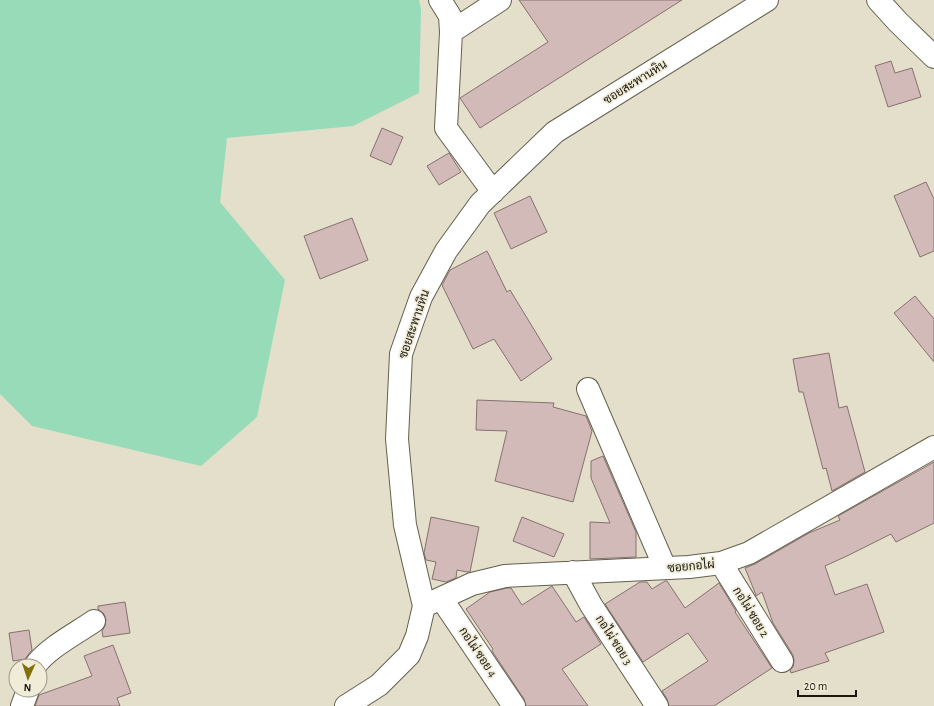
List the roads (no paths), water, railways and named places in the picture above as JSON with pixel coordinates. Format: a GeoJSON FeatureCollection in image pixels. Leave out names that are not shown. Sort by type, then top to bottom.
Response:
{"type":"FeatureCollection","features":[{"type":"Feature","properties":{"kind":"street"},"geometry":{"type":"LineString","coordinates":[[440,0],[450,16],[451,32],[446,128],[493,192]]}},
{"type":"Feature","properties":{"kind":"street"},"geometry":{"type":"LineString","coordinates":[[451,32],[500,0]]}},
{"type":"Feature","properties":{"kind":"street","name":"ซอยสะพานหิน"},"geometry":{"type":"LineString","coordinates":[[346,706],[379,685],[409,655],[432,602],[404,525],[397,439],[401,354],[421,297],[446,251],[480,204],[555,132],[767,0]]}},
{"type":"Feature","properties":{"kind":"street"},"geometry":{"type":"LineString","coordinates":[[878,0],[934,57]]}},
{"type":"Feature","properties":{"kind":"street"},"geometry":{"type":"LineString","coordinates":[[588,389],[665,568]]}},
{"type":"Feature","properties":{"kind":"street","name":"ซอยกอไผ่"},"geometry":{"type":"LineString","coordinates":[[432,602],[472,584],[505,576],[689,567],[721,563],[748,553],[934,447]]}},
{"type":"Feature","properties":{"kind":"street","name":"กอไผ่ ซอย 2"},"geometry":{"type":"LineString","coordinates":[[721,563],[782,662]]}},
{"type":"Feature","properties":{"kind":"street","name":"กอไผ่ ซอย 3"},"geometry":{"type":"LineString","coordinates":[[573,572],[591,605],[657,706]]}},
{"type":"Feature","properties":{"kind":"street","name":"กอไผ่ ซอย 4"},"geometry":{"type":"LineString","coordinates":[[432,602],[514,706]]}},
{"type":"Feature","properties":{"kind":"street"},"geometry":{"type":"LineString","coordinates":[[42,658],[94,621]]}}]}
